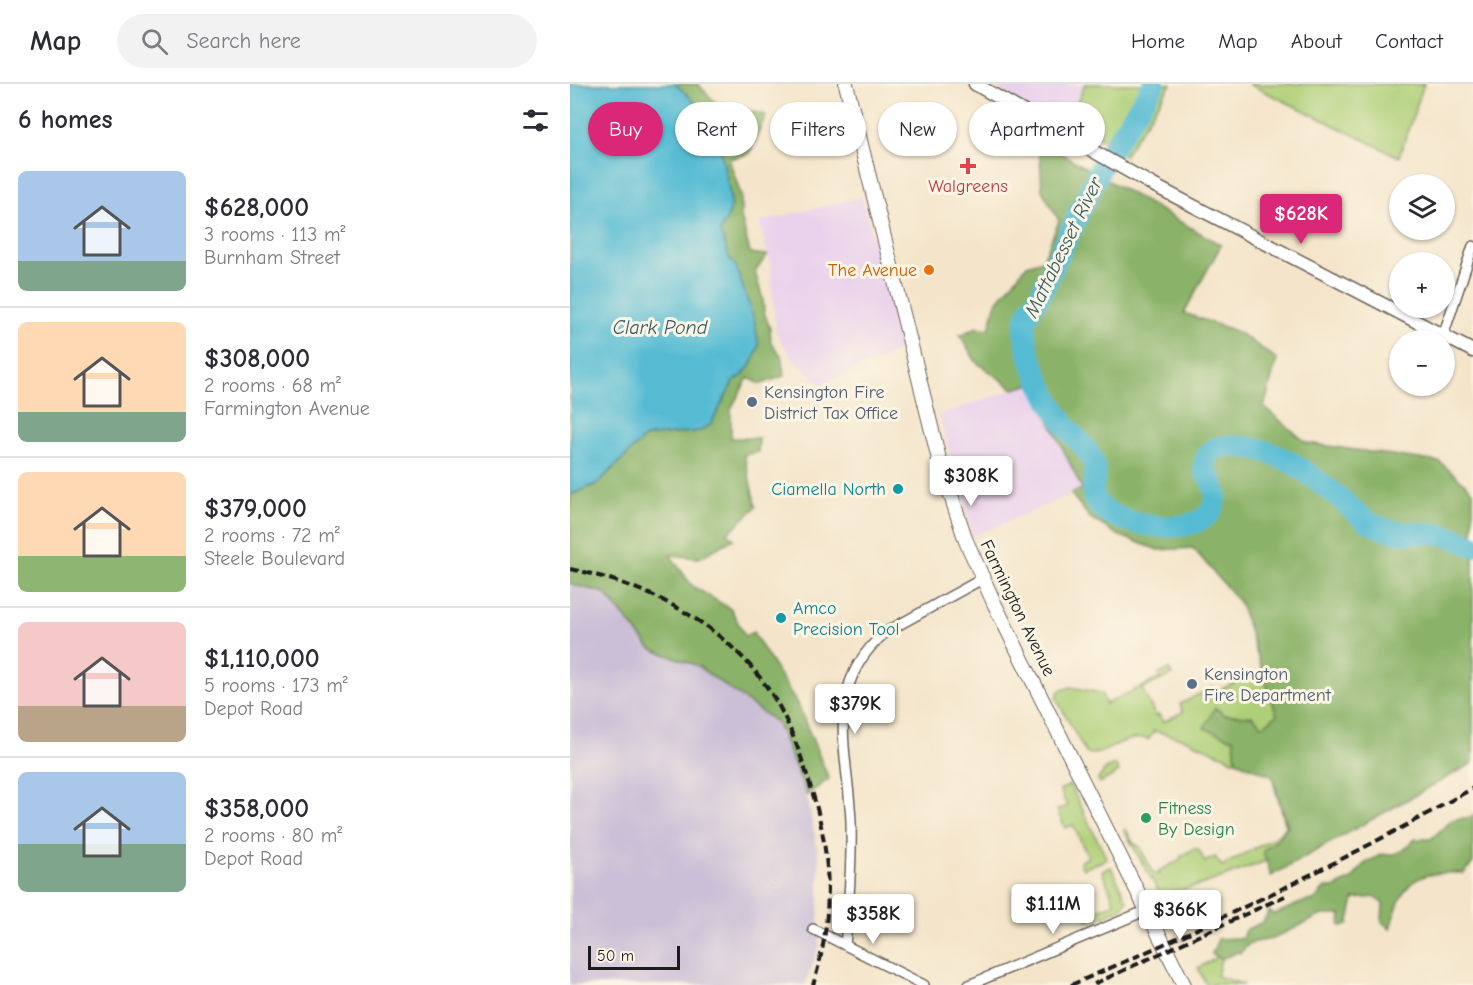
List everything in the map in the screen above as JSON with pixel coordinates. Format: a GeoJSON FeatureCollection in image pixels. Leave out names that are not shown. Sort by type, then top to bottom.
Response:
{"type":"FeatureCollection","features":[{"type":"Feature","properties":{"kind":"main road","name":"Farmington Avenue"},"geometry":{"type":"LineString","coordinates":[[846,84],[932,436],[952,502],[982,579],[1184,985]]}},
{"type":"Feature","properties":{"kind":"street"},"geometry":{"type":"LineString","coordinates":[[975,84],[1116,165],[1432,330]]}},
{"type":"Feature","properties":{"kind":"street"},"geometry":{"type":"LineString","coordinates":[[1445,330],[1473,246]]}},
{"type":"Feature","properties":{"kind":"street"},"geometry":{"type":"LineString","coordinates":[[1455,342],[1473,351]]}},
{"type":"Feature","properties":{"kind":"street"},"geometry":{"type":"LineString","coordinates":[[845,945],[851,832],[842,728],[843,710],[849,685],[862,659],[886,632],[982,579]]}},
{"type":"Feature","properties":{"kind":"street"},"geometry":{"type":"LineString","coordinates":[[969,985],[1147,910]]}},
{"type":"Feature","properties":{"kind":"street"},"geometry":{"type":"LineString","coordinates":[[813,929],[924,985]]}},
{"type":"Feature","properties":{"kind":"shaded area"},"geometry":{"type":"Polygon","coordinates":[[[990,84],[1085,84],[1078,102],[1019,102],[990,84]]]}},
{"type":"Feature","properties":{"kind":"shaded area"},"geometry":{"type":"Polygon","coordinates":[[[862,197],[903,349],[820,384],[791,357],[776,332],[770,263],[759,222],[862,197]]]}},
{"type":"Feature","properties":{"kind":"shaded area"},"geometry":{"type":"Polygon","coordinates":[[[1032,383],[1082,490],[973,536],[939,415],[1032,383]]]}},
{"type":"Feature","properties":{"kind":"shaded area"},"geometry":{"type":"Polygon","coordinates":[[[570,584],[605,593],[651,649],[696,665],[777,723],[807,795],[819,858],[819,947],[805,985],[570,985],[570,584]]]}},
{"type":"Feature","properties":{"kind":"green space"},"geometry":{"type":"Polygon","coordinates":[[[675,84],[698,84],[715,102],[694,102],[675,84]]]}},
{"type":"Feature","properties":{"kind":"green space"},"geometry":{"type":"Polygon","coordinates":[[[1085,84],[1171,84],[1124,156],[1105,141],[1105,102],[1078,102],[1085,84]]]}},
{"type":"Feature","properties":{"kind":"green space"},"geometry":{"type":"Polygon","coordinates":[[[1249,84],[1424,84],[1399,157],[1249,84]]]}},
{"type":"Feature","properties":{"kind":"green space"},"geometry":{"type":"Polygon","coordinates":[[[758,113],[766,115],[758,133],[758,113]]]}},
{"type":"Feature","properties":{"kind":"green space"},"geometry":{"type":"Polygon","coordinates":[[[722,156],[741,156],[729,159],[741,195],[741,217],[750,253],[767,255],[755,272],[770,329],[771,343],[781,355],[784,376],[761,384],[748,378],[731,409],[731,438],[759,438],[758,452],[744,455],[756,507],[728,533],[734,539],[699,558],[670,555],[692,586],[731,609],[745,636],[753,632],[798,705],[829,779],[807,795],[777,723],[696,665],[651,649],[605,593],[570,584],[570,495],[598,483],[645,437],[700,431],[711,424],[734,381],[742,376],[745,295],[736,266],[729,257],[720,231],[731,206],[722,156]]]}},
{"type":"Feature","properties":{"kind":"green space"},"geometry":{"type":"Polygon","coordinates":[[[1040,156],[1065,156],[1221,245],[1184,313],[1238,332],[1277,359],[1264,407],[1307,443],[1440,462],[1473,491],[1473,763],[1271,876],[1263,851],[1277,840],[1288,826],[1272,776],[1236,761],[1234,739],[1204,728],[1215,708],[1225,715],[1252,716],[1263,726],[1277,715],[1240,603],[1193,548],[1158,550],[1118,535],[1090,518],[1071,494],[1082,489],[1032,384],[1014,389],[976,362],[960,335],[977,327],[989,329],[996,303],[1027,265],[1043,260],[1059,221],[1042,190],[1040,156]]]}},
{"type":"Feature","properties":{"kind":"green space"},"geometry":{"type":"Polygon","coordinates":[[[1169,669],[1172,675],[1142,689],[1156,716],[1159,715],[1163,722],[1183,712],[1180,704],[1213,687],[1216,692],[1238,681],[1263,673],[1277,715],[1263,726],[1252,716],[1225,715],[1216,708],[1235,739],[1236,761],[1185,739],[1154,731],[1149,739],[1129,740],[1094,754],[1086,753],[1056,698],[1059,691],[1071,687],[1101,693],[1106,704],[1160,678],[1159,674],[1169,669]]]}},
{"type":"Feature","properties":{"kind":"green space"},"geometry":{"type":"Polygon","coordinates":[[[1115,764],[1119,772],[1100,783],[1098,779],[1105,770],[1115,764]]]}},
{"type":"Feature","properties":{"kind":"green space"},"geometry":{"type":"Polygon","coordinates":[[[1273,781],[1288,827],[1263,851],[1266,861],[1204,884],[1174,892],[1164,901],[1124,830],[1126,829],[1133,843],[1140,847],[1154,874],[1160,875],[1158,871],[1181,860],[1180,857],[1195,848],[1199,850],[1205,862],[1215,857],[1222,866],[1276,837],[1286,827],[1273,781]]]}},
{"type":"Feature","properties":{"kind":"green space"},"geometry":{"type":"Polygon","coordinates":[[[1070,785],[1107,859],[1083,869],[1080,862],[1088,857],[1073,825],[1065,828],[1057,810],[1067,806],[1060,790],[1070,785]]]}},
{"type":"Feature","properties":{"kind":"green space"},"geometry":{"type":"Polygon","coordinates":[[[1473,815],[1473,863],[1464,873],[1432,874],[1413,882],[1400,900],[1390,929],[1382,922],[1383,904],[1375,897],[1354,899],[1348,925],[1340,926],[1341,915],[1322,915],[1272,939],[1250,943],[1240,953],[1221,959],[1212,954],[1218,939],[1242,939],[1245,930],[1263,922],[1269,911],[1274,914],[1314,900],[1325,888],[1333,888],[1352,879],[1364,864],[1382,854],[1387,855],[1400,851],[1415,839],[1431,839],[1452,820],[1473,815]]]}},
{"type":"Feature","properties":{"kind":"green space"},"geometry":{"type":"Polygon","coordinates":[[[1111,867],[1127,901],[1122,909],[1088,921],[1085,916],[1115,903],[1102,871],[1111,867]]]}},
{"type":"Feature","properties":{"kind":"green space"},"geometry":{"type":"Polygon","coordinates":[[[1217,957],[1221,959],[1217,976],[1244,985],[1206,984],[1198,968],[1217,957]]]}},
{"type":"Feature","properties":{"kind":"water","name":"Clark Pond"},"geometry":{"type":"Polygon","coordinates":[[[570,84],[675,84],[694,102],[675,102],[675,156],[722,156],[731,206],[720,231],[729,257],[736,266],[754,319],[759,346],[752,363],[742,376],[733,382],[711,424],[700,431],[645,437],[598,483],[570,495],[570,84]]]}},
{"type":"Feature","properties":{"kind":"waterway","name":"Mattabesset River"},"geometry":{"type":"LineString","coordinates":[[1154,84],[1104,161],[1040,295],[1026,319],[1027,345],[1036,374],[1065,425],[1093,461],[1095,467],[1093,490],[1096,502],[1113,515],[1147,525],[1166,527],[1185,525],[1200,520],[1211,511],[1216,496],[1215,488],[1204,467],[1206,457],[1219,447],[1246,447],[1276,455],[1290,462],[1374,525],[1393,531],[1438,534],[1473,546]]}},
{"type":"Feature","properties":{"kind":"railway"},"geometry":{"type":"LineString","coordinates":[[570,569],[632,587],[690,616],[717,634],[741,656],[762,680],[780,708],[811,788],[818,812],[826,862],[828,886],[825,936],[813,985]]}},
{"type":"Feature","properties":{"kind":"railway"},"geometry":{"type":"LineString","coordinates":[[1071,985],[1275,892],[1375,842],[1473,788]]}},
{"type":"Feature","properties":{"kind":"railway"},"geometry":{"type":"LineString","coordinates":[[1094,984],[1285,896]]}},
{"type":"Feature","properties":{"kind":"place","name":"Walgreens"},"geometry":{"type":"Point","coordinates":[968,166]}},
{"type":"Feature","properties":{"kind":"place","name":"The Avenue"},"geometry":{"type":"Point","coordinates":[929,270]}},
{"type":"Feature","properties":{"kind":"place","name":"Kensington Fire District Tax Office"},"geometry":{"type":"Point","coordinates":[752,402]}},
{"type":"Feature","properties":{"kind":"place","name":"Ciamella North"},"geometry":{"type":"Point","coordinates":[898,489]}},
{"type":"Feature","properties":{"kind":"place","name":"Amco Precision Tool"},"geometry":{"type":"Point","coordinates":[781,618]}},
{"type":"Feature","properties":{"kind":"place","name":"Kensington Fire Department"},"geometry":{"type":"Point","coordinates":[1192,684]}},
{"type":"Feature","properties":{"kind":"place","name":"Fitness By Design"},"geometry":{"type":"Point","coordinates":[1146,818]}}]}
